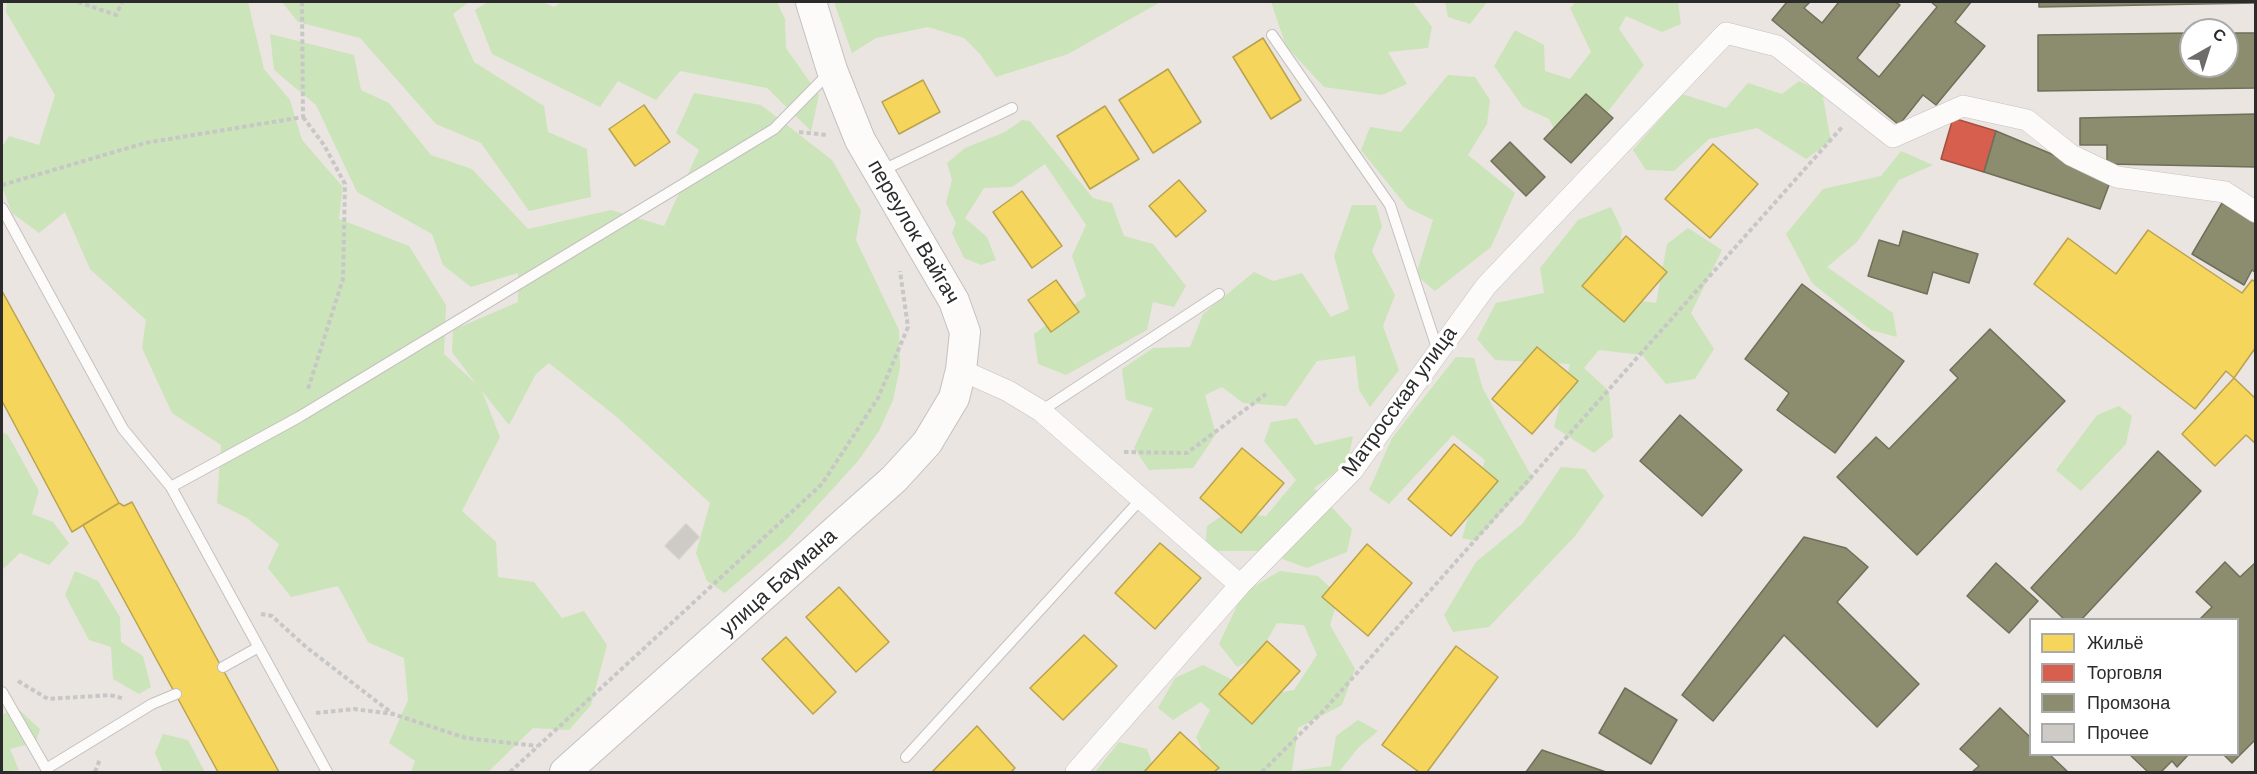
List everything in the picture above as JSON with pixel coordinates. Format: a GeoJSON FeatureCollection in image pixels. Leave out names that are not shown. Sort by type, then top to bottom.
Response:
{"type":"FeatureCollection","features":[{"type":"Feature","properties":{"kind":"street","name":"переулок Вайгач"},"geometry":{"type":"LineString","coordinates":[[812,2],[832,70],[860,140],[954,301],[964,333],[961,370]]}},
{"type":"Feature","properties":{"kind":"street","name":"Матросская улица"},"geometry":{"type":"LineString","coordinates":[[1076,772],[1240,585],[1352,471],[1485,286],[1726,33],[1777,46],[1857,109]]}},
{"type":"Feature","properties":{"kind":"street"},"geometry":{"type":"LineString","coordinates":[[1857,109],[1893,137],[1964,106],[2027,120],[2071,155],[2117,177],[2224,192],[2256,212]]}},
{"type":"Feature","properties":{"kind":"street"},"geometry":{"type":"LineString","coordinates":[[961,370],[1008,391],[1041,411],[1240,585]]}},
{"type":"Feature","properties":{"kind":"street","name":"улица Баумана"},"geometry":{"type":"LineString","coordinates":[[565,772],[909,464],[942,420],[954,398],[961,370]]}},
{"type":"Feature","properties":{"kind":"lane"},"geometry":{"type":"LineString","coordinates":[[1272,35],[1390,205],[1438,351]]}},
{"type":"Feature","properties":{"kind":"lane"},"geometry":{"type":"LineString","coordinates":[[171,487],[299,417],[774,129],[832,70]]}},
{"type":"Feature","properties":{"kind":"lane"},"geometry":{"type":"LineString","coordinates":[[878,172],[1012,108]]}},
{"type":"Feature","properties":{"kind":"lane"},"geometry":{"type":"LineString","coordinates":[[2,208],[123,429],[171,487],[239,610],[257,648],[327,772]]}},
{"type":"Feature","properties":{"kind":"lane"},"geometry":{"type":"LineString","coordinates":[[1041,411],[1219,294]]}},
{"type":"Feature","properties":{"kind":"lane"},"geometry":{"type":"LineString","coordinates":[[906,757],[1141,499]]}},
{"type":"Feature","properties":{"kind":"lane"},"geometry":{"type":"LineString","coordinates":[[223,667],[257,648]]}},
{"type":"Feature","properties":{"kind":"lane"},"geometry":{"type":"LineString","coordinates":[[2,692],[47,771],[152,704],[176,694]]}},
{"type":"Feature","properties":{"kind":"path"},"geometry":{"type":"LineString","coordinates":[[78,2],[116,15],[122,2]]}},
{"type":"Feature","properties":{"kind":"path"},"geometry":{"type":"LineString","coordinates":[[299,417],[343,279],[345,184],[324,146],[303,117],[302,2]]}},
{"type":"Feature","properties":{"kind":"path"},"geometry":{"type":"LineString","coordinates":[[1262,772],[1325,710],[1857,109]]}},
{"type":"Feature","properties":{"kind":"path"},"geometry":{"type":"LineString","coordinates":[[2,185],[145,143],[303,117]]}},
{"type":"Feature","properties":{"kind":"path"},"geometry":{"type":"LineString","coordinates":[[774,129],[860,140]]}},
{"type":"Feature","properties":{"kind":"path"},"geometry":{"type":"LineString","coordinates":[[510,772],[822,484],[878,398],[908,327],[900,271]]}},
{"type":"Feature","properties":{"kind":"path"},"geometry":{"type":"LineString","coordinates":[[1087,451],[1187,453],[1266,394]]}},
{"type":"Feature","properties":{"kind":"path"},"geometry":{"type":"LineString","coordinates":[[239,610],[272,616],[306,647],[393,714]]}},
{"type":"Feature","properties":{"kind":"path"},"geometry":{"type":"LineString","coordinates":[[11,677],[48,699],[110,695],[152,704]]}},
{"type":"Feature","properties":{"kind":"path"},"geometry":{"type":"LineString","coordinates":[[294,715],[354,709],[393,714],[466,738],[538,747]]}},
{"type":"Feature","properties":{"kind":"green space"},"geometry":{"type":"Polygon","coordinates":[[[7,2],[248,2],[264,69],[290,100],[302,140],[343,187],[339,219],[409,246],[446,305],[444,354],[476,384],[452,352],[453,330],[518,302],[518,273],[471,287],[443,265],[432,234],[357,192],[316,105],[274,70],[270,34],[354,55],[361,90],[389,103],[431,155],[472,169],[528,229],[611,210],[664,226],[699,150],[676,133],[694,93],[761,105],[832,160],[861,211],[856,240],[899,330],[900,368],[893,400],[879,431],[858,461],[786,540],[725,593],[707,581],[696,553],[710,503],[618,418],[549,363],[536,374],[509,425],[482,391],[500,437],[462,511],[496,542],[498,577],[534,582],[562,618],[584,611],[607,645],[591,705],[569,730],[533,728],[488,772],[411,772],[415,761],[389,743],[408,700],[404,658],[368,642],[338,586],[291,597],[268,568],[279,544],[247,518],[217,503],[221,445],[172,413],[142,348],[146,320],[90,269],[65,212],[39,233],[12,213],[2,187],[2,147],[9,136],[39,145],[55,95],[6,12],[7,2]]]}},
{"type":"Feature","properties":{"kind":"green space"},"geometry":{"type":"Polygon","coordinates":[[[282,2],[469,2],[453,14],[474,62],[544,106],[548,132],[587,149],[591,197],[529,211],[481,143],[436,124],[360,38],[298,22],[282,2]]]}},
{"type":"Feature","properties":{"kind":"green space"},"geometry":{"type":"Polygon","coordinates":[[[488,2],[542,2],[554,7],[562,2],[777,2],[785,19],[786,48],[819,95],[811,131],[767,88],[680,71],[656,100],[618,81],[600,107],[492,54],[475,10],[488,2]]]}},
{"type":"Feature","properties":{"kind":"green space"},"geometry":{"type":"Polygon","coordinates":[[[834,2],[1158,2],[1068,54],[996,77],[980,54],[964,38],[928,27],[876,38],[852,53],[834,2]]]}},
{"type":"Feature","properties":{"kind":"green space"},"geometry":{"type":"Polygon","coordinates":[[[1271,2],[1413,2],[1432,27],[1428,48],[1388,52],[1407,84],[1382,95],[1324,87],[1286,46],[1271,2]]]}},
{"type":"Feature","properties":{"kind":"green space"},"geometry":{"type":"Polygon","coordinates":[[[1445,2],[1487,2],[1470,24],[1448,17],[1445,2]]]}},
{"type":"Feature","properties":{"kind":"green space"},"geometry":{"type":"Polygon","coordinates":[[[1576,2],[1678,2],[1681,24],[1662,32],[1626,16],[1619,29],[1644,65],[1589,136],[1562,143],[1549,119],[1523,107],[1494,66],[1515,30],[1544,45],[1545,71],[1570,79],[1591,52],[1570,8],[1576,2]]]}},
{"type":"Feature","properties":{"kind":"green space"},"geometry":{"type":"Polygon","coordinates":[[[1448,75],[1475,77],[1490,100],[1487,124],[1468,155],[1515,193],[1491,247],[1435,291],[1416,275],[1433,220],[1408,208],[1361,150],[1370,127],[1401,132],[1448,75]]]}},
{"type":"Feature","properties":{"kind":"green space"},"geometry":{"type":"Polygon","coordinates":[[[1799,81],[1822,92],[1831,141],[1806,159],[1757,128],[1709,139],[1674,171],[1646,170],[1633,150],[1682,94],[1726,108],[1748,83],[1782,94],[1799,81]]]}},
{"type":"Feature","properties":{"kind":"green space"},"geometry":{"type":"Polygon","coordinates":[[[1022,120],[1030,121],[1093,198],[1112,203],[1124,236],[1153,244],[1186,286],[1174,307],[1153,302],[1147,330],[1066,375],[1038,364],[1034,334],[1086,296],[1072,256],[1086,225],[1045,164],[1012,187],[984,188],[965,218],[987,237],[996,260],[981,265],[964,258],[952,233],[956,223],[946,203],[952,180],[947,163],[965,148],[1005,132],[1022,120]]]}},
{"type":"Feature","properties":{"kind":"green space"},"geometry":{"type":"Polygon","coordinates":[[[1901,151],[1933,165],[1899,180],[1857,242],[1827,267],[1893,313],[1897,337],[1871,330],[1812,283],[1786,234],[1823,189],[1881,176],[1901,151]]]}},
{"type":"Feature","properties":{"kind":"green space"},"geometry":{"type":"Polygon","coordinates":[[[1352,205],[1376,205],[1382,226],[1372,251],[1395,295],[1383,326],[1399,370],[1370,407],[1359,390],[1355,356],[1317,361],[1286,406],[1243,403],[1222,387],[1205,395],[1216,434],[1193,468],[1149,470],[1134,448],[1153,408],[1126,400],[1122,369],[1153,348],[1190,347],[1203,314],[1254,272],[1273,281],[1302,273],[1331,317],[1349,309],[1334,256],[1352,205]]]}},
{"type":"Feature","properties":{"kind":"green space"},"geometry":{"type":"Polygon","coordinates":[[[1611,207],[1622,230],[1611,297],[1656,303],[1667,244],[1688,228],[1722,250],[1691,313],[1714,349],[1695,379],[1666,384],[1642,355],[1599,350],[1584,368],[1609,391],[1613,437],[1594,453],[1554,427],[1570,364],[1495,360],[1477,339],[1496,303],[1544,293],[1540,268],[1578,220],[1611,207]]]}},
{"type":"Feature","properties":{"kind":"green space"},"geometry":{"type":"Polygon","coordinates":[[[1456,357],[1474,358],[1483,389],[1533,479],[1475,541],[1462,538],[1485,460],[1453,435],[1389,504],[1369,490],[1392,438],[1456,357]]]}},
{"type":"Feature","properties":{"kind":"green space"},"geometry":{"type":"Polygon","coordinates":[[[2119,406],[2132,416],[2126,444],[2081,491],[2056,470],[2097,415],[2119,406]]]}},
{"type":"Feature","properties":{"kind":"green space"},"geometry":{"type":"Polygon","coordinates":[[[1297,418],[1315,445],[1353,436],[1347,464],[1314,488],[1352,529],[1347,552],[1307,568],[1261,551],[1205,551],[1207,526],[1226,513],[1266,516],[1296,480],[1264,441],[1271,422],[1297,418]]]}},
{"type":"Feature","properties":{"kind":"green space"},"geometry":{"type":"Polygon","coordinates":[[[2,432],[8,435],[39,491],[32,514],[53,522],[69,543],[49,565],[20,553],[2,570],[2,432]]]}},
{"type":"Feature","properties":{"kind":"green space"},"geometry":{"type":"Polygon","coordinates":[[[1561,467],[1585,469],[1604,496],[1575,536],[1489,627],[1453,632],[1444,615],[1476,562],[1522,524],[1561,467]]]}},
{"type":"Feature","properties":{"kind":"green space"},"geometry":{"type":"Polygon","coordinates":[[[75,571],[98,581],[120,617],[121,642],[143,656],[151,687],[139,694],[113,679],[111,647],[89,640],[65,595],[75,571]]]}},
{"type":"Feature","properties":{"kind":"green space"},"geometry":{"type":"Polygon","coordinates":[[[1280,571],[1318,576],[1339,596],[1330,625],[1355,669],[1342,705],[1298,728],[1292,771],[1331,766],[1336,736],[1358,720],[1378,731],[1358,748],[1339,772],[1221,772],[1208,764],[1196,737],[1210,710],[1201,702],[1173,720],[1158,708],[1175,678],[1203,665],[1229,678],[1252,697],[1294,690],[1317,655],[1304,625],[1277,623],[1258,656],[1237,667],[1219,644],[1243,593],[1280,571]]]}},
{"type":"Feature","properties":{"kind":"green space"},"geometry":{"type":"Polygon","coordinates":[[[16,707],[40,729],[36,742],[10,749],[19,770],[2,772],[2,715],[16,707]]]}},
{"type":"Feature","properties":{"kind":"green space"},"geometry":{"type":"Polygon","coordinates":[[[163,734],[188,740],[205,772],[163,772],[155,753],[163,734]]]}},
{"type":"Feature","properties":{"kind":"green space"},"geometry":{"type":"Polygon","coordinates":[[[1119,742],[1147,749],[1155,772],[1095,772],[1119,742]]]}},
{"type":"Feature","properties":{"kind":"building: Жильё"},"geometry":{"type":"Polygon","coordinates":[[[1263,38],[1301,100],[1271,119],[1233,57],[1263,38]]]}},
{"type":"Feature","properties":{"kind":"building: Жильё"},"geometry":{"type":"Polygon","coordinates":[[[1168,69],[1201,122],[1153,153],[1119,100],[1168,69]]]}},
{"type":"Feature","properties":{"kind":"building: Жильё"},"geometry":{"type":"Polygon","coordinates":[[[923,80],[940,112],[899,134],[882,102],[923,80]]]}},
{"type":"Feature","properties":{"kind":"building: Жильё"},"geometry":{"type":"Polygon","coordinates":[[[644,105],[670,142],[635,166],[609,129],[644,105]]]}},
{"type":"Feature","properties":{"kind":"building: Жильё"},"geometry":{"type":"Polygon","coordinates":[[[1105,106],[1139,159],[1090,189],[1057,136],[1105,106]]]}},
{"type":"Feature","properties":{"kind":"building: Жильё"},"geometry":{"type":"Polygon","coordinates":[[[1713,144],[1758,184],[1710,238],[1665,199],[1713,144]]]}},
{"type":"Feature","properties":{"kind":"building: Жильё"},"geometry":{"type":"Polygon","coordinates":[[[1179,180],[1206,211],[1176,237],[1149,206],[1179,180]]]}},
{"type":"Feature","properties":{"kind":"building: Жильё"},"geometry":{"type":"Polygon","coordinates":[[[1022,191],[1062,246],[1032,268],[993,212],[1022,191]]]}},
{"type":"Feature","properties":{"kind":"building: Жильё"},"geometry":{"type":"Polygon","coordinates":[[[2148,230],[2242,293],[2252,280],[2256,282],[2256,347],[2234,378],[2226,371],[2195,409],[2034,284],[2068,238],[2116,274],[2148,230]]]}},
{"type":"Feature","properties":{"kind":"building: Жильё"},"geometry":{"type":"Polygon","coordinates":[[[1626,236],[1667,272],[1624,322],[1582,286],[1626,236]]]}},
{"type":"Feature","properties":{"kind":"building: Жильё"},"geometry":{"type":"Polygon","coordinates":[[[1056,280],[1079,312],[1051,332],[1028,300],[1056,280]]]}},
{"type":"Feature","properties":{"kind":"building: Жильё"},"geometry":{"type":"Polygon","coordinates":[[[2,291],[119,503],[72,532],[2,401],[2,291]]]}},
{"type":"Feature","properties":{"kind":"building: Жильё"},"geometry":{"type":"Polygon","coordinates":[[[1537,347],[1578,381],[1532,434],[1492,399],[1537,347]]]}},
{"type":"Feature","properties":{"kind":"building: Жильё"},"geometry":{"type":"Polygon","coordinates":[[[2234,378],[2256,399],[2256,444],[2246,435],[2215,466],[2182,434],[2234,378]]]}},
{"type":"Feature","properties":{"kind":"building: Жильё"},"geometry":{"type":"Polygon","coordinates":[[[1454,444],[1498,481],[1451,536],[1408,499],[1454,444]]]}},
{"type":"Feature","properties":{"kind":"building: Жильё"},"geometry":{"type":"Polygon","coordinates":[[[1242,448],[1284,483],[1241,533],[1200,498],[1242,448]]]}},
{"type":"Feature","properties":{"kind":"building: Жильё"},"geometry":{"type":"Polygon","coordinates":[[[132,502],[279,772],[218,772],[83,525],[119,503],[124,506],[132,502]]]}},
{"type":"Feature","properties":{"kind":"building: Жильё"},"geometry":{"type":"Polygon","coordinates":[[[1160,543],[1201,578],[1155,629],[1115,593],[1160,543]]]}},
{"type":"Feature","properties":{"kind":"building: Жильё"},"geometry":{"type":"Polygon","coordinates":[[[1367,544],[1412,583],[1368,636],[1322,597],[1367,544]]]}},
{"type":"Feature","properties":{"kind":"building: Жильё"},"geometry":{"type":"Polygon","coordinates":[[[839,587],[889,642],[856,672],[806,617],[839,587]]]}},
{"type":"Feature","properties":{"kind":"building: Жильё"},"geometry":{"type":"Polygon","coordinates":[[[1084,635],[1117,666],[1063,720],[1030,688],[1084,635]]]}},
{"type":"Feature","properties":{"kind":"building: Жильё"},"geometry":{"type":"Polygon","coordinates":[[[786,637],[836,692],[813,714],[762,659],[786,637]]]}},
{"type":"Feature","properties":{"kind":"building: Жильё"},"geometry":{"type":"Polygon","coordinates":[[[1267,641],[1300,671],[1252,724],[1219,694],[1267,641]]]}},
{"type":"Feature","properties":{"kind":"building: Жильё"},"geometry":{"type":"Polygon","coordinates":[[[1456,646],[1498,677],[1427,772],[1419,772],[1382,745],[1456,646]]]}},
{"type":"Feature","properties":{"kind":"building: Жильё"},"geometry":{"type":"Polygon","coordinates":[[[977,726],[1015,768],[1011,772],[932,772],[977,726]]]}},
{"type":"Feature","properties":{"kind":"building: Жильё"},"geometry":{"type":"Polygon","coordinates":[[[1180,732],[1219,768],[1214,772],[1144,772],[1180,732]]]}},
{"type":"Feature","properties":{"kind":"building: Торговля"},"geometry":{"type":"Polygon","coordinates":[[[1953,118],[1996,131],[1984,172],[1941,159],[1953,118]]]}},
{"type":"Feature","properties":{"kind":"building: Промзона"},"geometry":{"type":"Polygon","coordinates":[[[1787,2],[1810,2],[1804,8],[1822,23],[1839,2],[1895,2],[1900,5],[1857,58],[1879,77],[1937,7],[1931,2],[1971,2],[1955,22],[1985,46],[1936,105],[1923,95],[1899,125],[1772,20],[1787,2]]]}},
{"type":"Feature","properties":{"kind":"building: Промзона"},"geometry":{"type":"Polygon","coordinates":[[[2039,2],[2256,2],[2256,3],[2039,7],[2039,2]]]}},
{"type":"Feature","properties":{"kind":"building: Промзона"},"geometry":{"type":"Polygon","coordinates":[[[2179,33],[2179,78],[2239,78],[2239,33],[2256,33],[2256,88],[2038,91],[2038,35],[2179,33]]]}},
{"type":"Feature","properties":{"kind":"building: Промзона"},"geometry":{"type":"Polygon","coordinates":[[[1586,94],[1613,118],[1571,163],[1544,139],[1586,94]]]}},
{"type":"Feature","properties":{"kind":"building: Промзона"},"geometry":{"type":"Polygon","coordinates":[[[2256,114],[2256,167],[2107,164],[2107,145],[2080,145],[2080,118],[2256,114]]]}},
{"type":"Feature","properties":{"kind":"building: Промзона"},"geometry":{"type":"Polygon","coordinates":[[[1996,131],[2071,162],[2109,185],[2100,209],[1984,172],[1996,131]]]}},
{"type":"Feature","properties":{"kind":"building: Промзона"},"geometry":{"type":"Polygon","coordinates":[[[1510,142],[1545,177],[1526,196],[1491,161],[1510,142]]]}},
{"type":"Feature","properties":{"kind":"building: Промзона"},"geometry":{"type":"Polygon","coordinates":[[[2222,203],[2256,223],[2256,273],[2252,270],[2244,285],[2192,254],[2222,203]]]}},
{"type":"Feature","properties":{"kind":"building: Промзона"},"geometry":{"type":"Polygon","coordinates":[[[1903,231],[1978,254],[1969,283],[1933,272],[1927,294],[1868,276],[1879,240],[1899,246],[1903,231]]]}},
{"type":"Feature","properties":{"kind":"building: Промзона"},"geometry":{"type":"Polygon","coordinates":[[[1802,284],[1904,361],[1835,453],[1777,410],[1789,393],[1745,359],[1802,284]]]}},
{"type":"Feature","properties":{"kind":"building: Промзона"},"geometry":{"type":"Polygon","coordinates":[[[1990,329],[2065,401],[1917,555],[1837,477],[1876,437],[1889,449],[1958,378],[1950,370],[1990,329]]]}},
{"type":"Feature","properties":{"kind":"building: Промзона"},"geometry":{"type":"Polygon","coordinates":[[[1680,415],[1742,470],[1702,516],[1640,461],[1680,415]]]}},
{"type":"Feature","properties":{"kind":"building: Промзона"},"geometry":{"type":"Polygon","coordinates":[[[2158,451],[2201,491],[2083,618],[2063,618],[2031,588],[2158,451]]]}},
{"type":"Feature","properties":{"kind":"building: Промзона"},"geometry":{"type":"Polygon","coordinates":[[[1804,537],[1846,548],[1868,567],[1837,602],[1919,684],[1877,727],[1784,635],[1713,721],[1682,695],[1804,537]]]}},
{"type":"Feature","properties":{"kind":"building: Промзона"},"geometry":{"type":"Polygon","coordinates":[[[2225,562],[2240,577],[2256,562],[2256,739],[2239,756],[2239,618],[2201,618],[2212,607],[2196,592],[2225,562]]]}},
{"type":"Feature","properties":{"kind":"building: Промзона"},"geometry":{"type":"Polygon","coordinates":[[[1996,563],[2038,601],[2009,633],[1967,596],[1996,563]]]}},
{"type":"Feature","properties":{"kind":"building: Промзона"},"geometry":{"type":"Polygon","coordinates":[[[1625,688],[1677,720],[1651,764],[1599,733],[1625,688]]]}},
{"type":"Feature","properties":{"kind":"building: Промзона"},"geometry":{"type":"Polygon","coordinates":[[[2000,708],[2029,736],[2029,756],[2051,756],[2068,772],[1972,772],[1979,766],[1960,749],[2000,708]]]}},
{"type":"Feature","properties":{"kind":"building: Промзона"},"geometry":{"type":"Polygon","coordinates":[[[1542,750],[1606,772],[1526,772],[1542,750]]]}},
{"type":"Feature","properties":{"kind":"building: Промзона"},"geometry":{"type":"Polygon","coordinates":[[[2131,756],[2187,756],[2177,767],[2172,761],[2161,772],[2148,772],[2131,756]]]}},
{"type":"Feature","properties":{"kind":"building: Промзона"},"geometry":{"type":"Polygon","coordinates":[[[2225,756],[2239,756],[2232,763],[2225,756]]]}},
{"type":"Feature","properties":{"kind":"building: Прочее"},"geometry":{"type":"Polygon","coordinates":[[[686,524],[699,537],[679,559],[665,546],[686,524]]]}}]}
